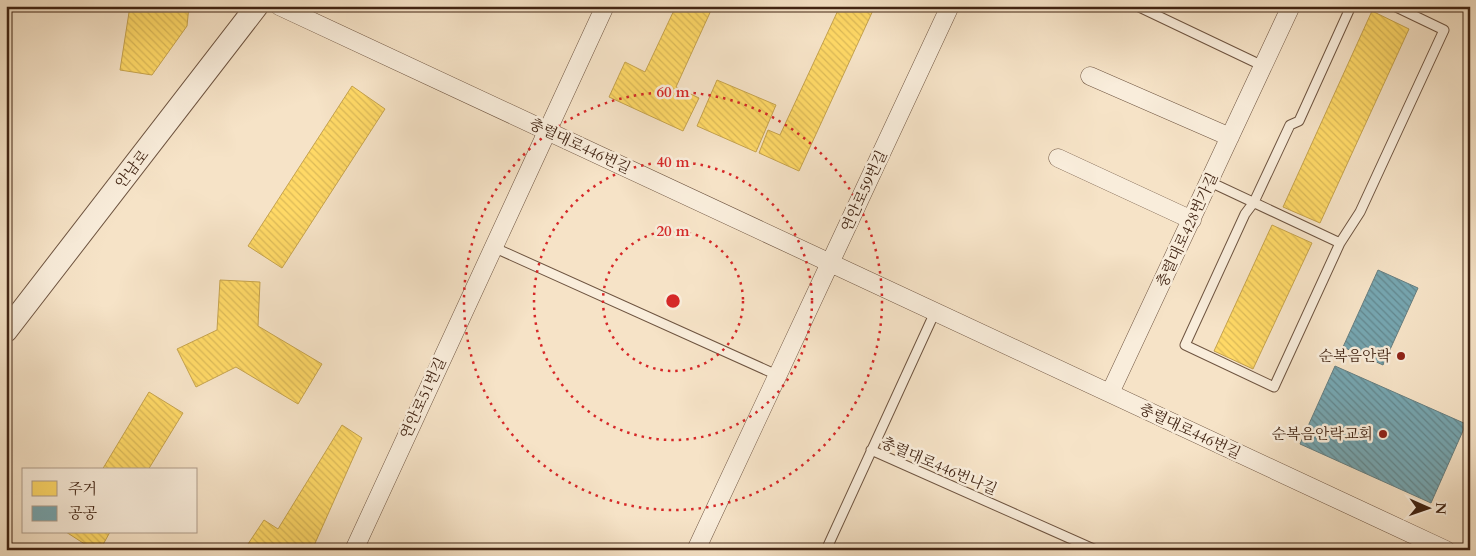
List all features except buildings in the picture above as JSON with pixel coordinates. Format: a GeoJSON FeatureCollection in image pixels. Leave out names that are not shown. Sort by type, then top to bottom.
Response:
{"type":"FeatureCollection","features":[{"type":"Feature","properties":{"kind":"street","name":"안남로"},"geometry":{"type":"LineString","coordinates":[[6,331],[257,6]]}},
{"type":"Feature","properties":{"kind":"street","name":"충렬대로446번길"},"geometry":{"type":"LineString","coordinates":[[279,6],[1446,550]]}},
{"type":"Feature","properties":{"kind":"street","name":"연안로51번길"},"geometry":{"type":"LineString","coordinates":[[354,550],[604,6]]}},
{"type":"Feature","properties":{"kind":"street","name":"연안로59번길"},"geometry":{"type":"LineString","coordinates":[[696,550],[950,6]]}},
{"type":"Feature","properties":{"kind":"street","name":"충렬대로428번가길"},"geometry":{"type":"LineString","coordinates":[[1110,394],[1291,6]]}},
{"type":"Feature","properties":{"kind":"street"},"geometry":{"type":"LineString","coordinates":[[1090,76],[1230,137]]}},
{"type":"Feature","properties":{"kind":"street"},"geometry":{"type":"LineString","coordinates":[[1058,158],[1192,220]]}},
{"type":"Feature","properties":{"kind":"lane"},"geometry":{"type":"LineString","coordinates":[[1137,6],[1263,66]]}},
{"type":"Feature","properties":{"kind":"lane"},"geometry":{"type":"LineString","coordinates":[[1351,6],[1299,121],[1290,125],[1254,202],[1245,214],[1185,345],[1274,387],[1340,243],[1360,212],[1444,30],[1394,6]]}},
{"type":"Feature","properties":{"kind":"lane"},"geometry":{"type":"LineString","coordinates":[[1210,182],[1340,243]]}},
{"type":"Feature","properties":{"kind":"lane"},"geometry":{"type":"LineString","coordinates":[[493,247],[778,375]]}},
{"type":"Feature","properties":{"kind":"lane"},"geometry":{"type":"LineString","coordinates":[[871,450],[935,312]]}},
{"type":"Feature","properties":{"kind":"lane","name":"충렬대로446번나길"},"geometry":{"type":"LineString","coordinates":[[826,550],[871,450],[1096,550]]}},
{"type":"Feature","properties":{"kind":"place","name":"순복음안락"},"geometry":{"type":"Point","coordinates":[1401,356]}},
{"type":"Feature","properties":{"kind":"place","name":"순복음안락교회"},"geometry":{"type":"Point","coordinates":[1383,434]}}]}
